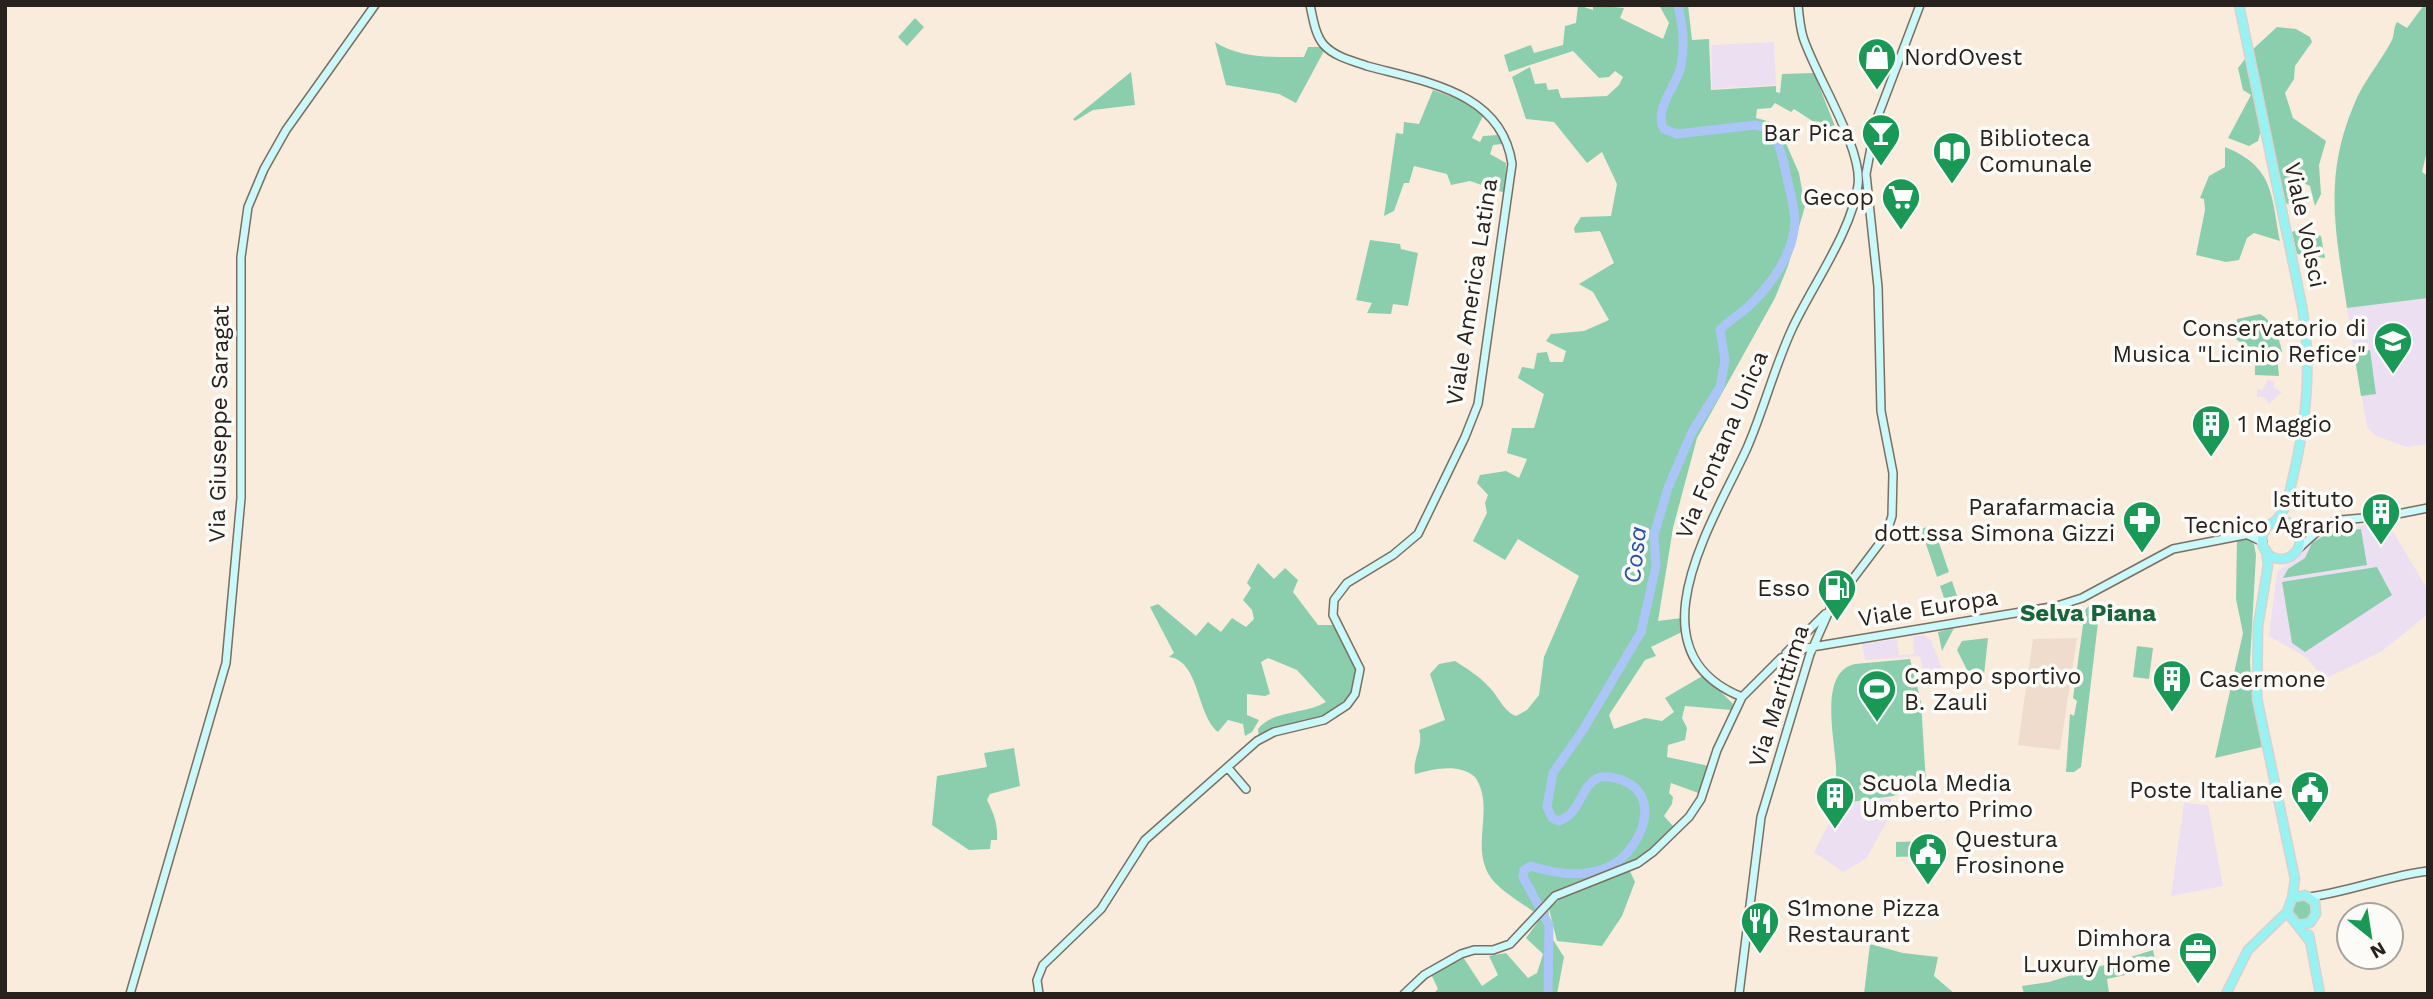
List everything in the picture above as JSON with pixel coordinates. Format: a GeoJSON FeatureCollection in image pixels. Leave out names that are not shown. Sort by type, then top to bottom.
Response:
{"type":"FeatureCollection","features":[{"type":"Feature","properties":{"kind":"main road","name":"Via Giuseppe Saragat"},"geometry":{"type":"LineString","coordinates":[[130,994],[226,663],[241,498],[241,257],[248,207],[264,169],[286,130],[375,5]]}},
{"type":"Feature","properties":{"kind":"main road","name":"Viale America Latina"},"geometry":{"type":"LineString","coordinates":[[1039,994],[1037,980],[1043,965],[1101,909],[1145,840],[1265,736],[1324,720],[1347,705],[1355,694],[1360,669],[1333,615],[1334,600],[1347,583],[1393,555],[1418,534],[1427,520],[1478,404],[1512,164],[1503,131],[1490,114],[1474,101],[1335,54],[1317,35],[1310,5]]}},
{"type":"Feature","properties":{"kind":"main road"},"geometry":{"type":"LineString","coordinates":[[1798,5],[1803,36],[1855,158],[1859,173],[1854,200],[1863,197],[1868,201]]}},
{"type":"Feature","properties":{"kind":"main road","name":"Via Marittima"},"geometry":{"type":"LineString","coordinates":[[1739,994],[1761,817],[1812,647],[1830,609],[1886,535],[1893,510],[1893,473],[1881,411],[1878,287],[1866,179],[1876,121],[1920,5]]}},
{"type":"Feature","properties":{"kind":"main road","name":"Viale Volsci"},"geometry":{"type":"LineString","coordinates":[[2239,5],[2308,350],[2308,395],[2302,442],[2280,518],[2268,527],[2264,546],[2267,574],[2262,596],[2256,662],[2257,698],[2295,879]]}},
{"type":"Feature","properties":{"kind":"main road"},"geometry":{"type":"LineString","coordinates":[[1855,158],[1862,160],[1868,156]]}},
{"type":"Feature","properties":{"kind":"main road","name":"Via Fontana Unica"},"geometry":{"type":"LineString","coordinates":[[1742,697],[1715,682],[1699,664],[1686,629],[1687,583],[1705,535],[1748,446],[1791,333],[1854,200]]}},
{"type":"Feature","properties":{"kind":"main road","name":"Viale Volsci"},"geometry":{"type":"LineString","coordinates":[[2288,496],[2291,524],[2300,537],[2298,549]]}},
{"type":"Feature","properties":{"kind":"main road"},"geometry":{"type":"LineString","coordinates":[[2268,527],[2291,524],[2304,530],[2340,520],[2428,508]]}},
{"type":"Feature","properties":{"kind":"main road"},"geometry":{"type":"LineString","coordinates":[[2267,574],[2281,559],[2291,556],[2326,525]]}},
{"type":"Feature","properties":{"kind":"main road","name":"Viale Europa"},"geometry":{"type":"LineString","coordinates":[[1781,658],[1812,647],[2057,606],[2082,598],[2173,549],[2268,527]]}},
{"type":"Feature","properties":{"kind":"main road"},"geometry":{"type":"LineString","coordinates":[[2244,534],[2281,559]]}},
{"type":"Feature","properties":{"kind":"main road"},"geometry":{"type":"LineString","coordinates":[[1404,994],[1424,975],[1461,954],[1471,950],[1493,950],[1510,944],[1555,896],[1638,863],[1689,817],[1701,799],[1717,750],[1742,697],[1830,609]]}},
{"type":"Feature","properties":{"kind":"main road"},"geometry":{"type":"LineString","coordinates":[[1228,768],[1245,789]]}},
{"type":"Feature","properties":{"kind":"main road"},"geometry":{"type":"LineString","coordinates":[[2292,898],[2329,895],[2393,876],[2428,871]]}},
{"type":"Feature","properties":{"kind":"main road"},"geometry":{"type":"LineString","coordinates":[[2295,879],[2317,909]]}},
{"type":"Feature","properties":{"kind":"main road"},"geometry":{"type":"LineString","coordinates":[[2226,994],[2248,950],[2287,912],[2295,879]]}},
{"type":"Feature","properties":{"kind":"main road"},"geometry":{"type":"LineString","coordinates":[[2308,939],[2317,909],[2329,895]]}},
{"type":"Feature","properties":{"kind":"main road"},"geometry":{"type":"LineString","coordinates":[[2287,912],[2308,939],[2320,994]]}},
{"type":"Feature","properties":{"kind":"main road"},"geometry":{"type":"LineString","coordinates":[[2273,928],[2312,921]]}},
{"type":"Feature","properties":{"kind":"shaded area"},"geometry":{"type":"Polygon","coordinates":[[[1774,42],[1776,85],[1712,89],[1711,45],[1774,42]]]}},
{"type":"Feature","properties":{"kind":"shaded area","name":"Conservatorio di Musica \"Licinio Refice\""},"geometry":{"type":"Polygon","coordinates":[[[2428,298],[2428,444],[2407,447],[2376,436],[2367,427],[2347,308],[2428,298]]]}},
{"type":"Feature","properties":{"kind":"shaded area"},"geometry":{"type":"Polygon","coordinates":[[[2267,380],[2274,381],[2274,388],[2282,392],[2269,404],[2264,397],[2257,397],[2257,389],[2263,390],[2267,380]]]}},
{"type":"Feature","properties":{"kind":"shaded area"},"geometry":{"type":"Polygon","coordinates":[[[2380,523],[2389,525],[2428,590],[2428,614],[2381,652],[2324,679],[2307,658],[2269,636],[2277,572],[2297,558],[2310,539],[2326,529],[2380,523]]]}},
{"type":"Feature","properties":{"kind":"shaded area"},"geometry":{"type":"Polygon","coordinates":[[[1923,635],[1931,640],[1946,680],[1926,686],[1920,656],[1865,660],[1862,644],[1897,639],[1899,655],[1914,654],[1913,636],[1923,635]]]}},
{"type":"Feature","properties":{"kind":"shaded area"},"geometry":{"type":"Polygon","coordinates":[[[2077,638],[2060,750],[2018,745],[2033,639],[2077,638]]]}},
{"type":"Feature","properties":{"kind":"shaded area"},"geometry":{"type":"Polygon","coordinates":[[[1890,798],[1894,809],[1866,859],[1843,872],[1814,852],[1836,810],[1842,804],[1890,798]]]}},
{"type":"Feature","properties":{"kind":"shaded area"},"geometry":{"type":"Polygon","coordinates":[[[2184,803],[2208,805],[2223,886],[2171,896],[2184,803]]]}},
{"type":"Feature","properties":{"kind":"green space"},"geometry":{"type":"Polygon","coordinates":[[[1578,5],[1593,10],[1593,5],[1624,8],[1620,18],[1663,39],[1669,23],[1659,5],[1688,5],[1692,40],[1709,39],[1711,90],[1776,86],[1776,92],[1780,93],[1782,74],[1814,73],[1840,139],[1794,109],[1791,112],[1775,103],[1771,108],[1757,109],[1756,118],[1771,122],[1781,132],[1799,173],[1805,206],[1788,266],[1775,298],[1697,438],[1673,528],[1658,621],[1682,618],[1684,631],[1651,647],[1656,656],[1645,660],[1609,715],[1614,729],[1645,718],[1662,721],[1674,712],[1665,698],[1704,675],[1733,704],[1731,710],[1685,706],[1682,718],[1687,728],[1685,740],[1668,745],[1667,757],[1709,766],[1701,794],[1671,783],[1669,793],[1673,797],[1672,804],[1664,816],[1674,827],[1653,849],[1624,866],[1568,885],[1544,900],[1534,912],[1500,887],[1485,866],[1482,853],[1483,801],[1475,777],[1454,769],[1415,774],[1415,763],[1420,742],[1419,730],[1445,720],[1430,674],[1439,664],[1455,661],[1472,672],[1492,690],[1511,714],[1516,716],[1527,710],[1539,695],[1544,657],[1579,576],[1518,539],[1505,560],[1473,541],[1487,513],[1485,503],[1488,495],[1477,483],[1480,475],[1506,471],[1519,478],[1527,459],[1507,453],[1512,428],[1534,428],[1544,394],[1518,378],[1522,367],[1534,369],[1537,353],[1547,352],[1550,362],[1563,362],[1566,351],[1546,341],[1551,334],[1584,331],[1609,320],[1593,292],[1579,284],[1614,263],[1600,231],[1575,233],[1574,228],[1581,217],[1611,216],[1617,184],[1602,152],[1587,163],[1554,122],[1526,119],[1512,77],[1530,67],[1535,84],[1546,83],[1548,90],[1558,89],[1561,98],[1607,96],[1623,77],[1615,71],[1609,77],[1599,78],[1573,51],[1509,72],[1504,55],[1531,45],[1534,53],[1563,45],[1565,26],[1576,23],[1578,5]]]}},
{"type":"Feature","properties":{"kind":"green space"},"geometry":{"type":"Polygon","coordinates":[[[2424,5],[2428,5],[2428,147],[2422,172],[2428,176],[2428,298],[2347,308],[2335,207],[2338,158],[2344,133],[2357,98],[2391,42],[2397,22],[2407,28],[2424,5]]]}},
{"type":"Feature","properties":{"kind":"green space"},"geometry":{"type":"Polygon","coordinates":[[[915,18],[924,27],[907,46],[898,37],[915,18]]]}},
{"type":"Feature","properties":{"kind":"green space"},"geometry":{"type":"Polygon","coordinates":[[[2277,27],[2296,29],[2310,37],[2312,42],[2295,66],[2294,79],[2285,93],[2293,118],[2326,141],[2319,165],[2321,194],[2315,206],[2310,186],[2292,177],[2293,203],[2287,204],[2284,199],[2252,50],[2277,27]]]}},
{"type":"Feature","properties":{"kind":"green space"},"geometry":{"type":"Polygon","coordinates":[[[1215,42],[1235,52],[1258,56],[1304,57],[1308,47],[1320,47],[1324,51],[1296,103],[1279,94],[1226,85],[1215,42]]]}},
{"type":"Feature","properties":{"kind":"green space"},"geometry":{"type":"Polygon","coordinates":[[[2245,59],[2261,130],[2258,141],[2249,146],[2228,138],[2251,95],[2243,90],[2238,68],[2245,59]]]}},
{"type":"Feature","properties":{"kind":"green space"},"geometry":{"type":"Polygon","coordinates":[[[1131,72],[1135,105],[1093,110],[1075,121],[1073,119],[1131,72]]]}},
{"type":"Feature","properties":{"kind":"green space"},"geometry":{"type":"Polygon","coordinates":[[[1433,90],[1464,101],[1484,114],[1472,138],[1480,142],[1483,136],[1498,135],[1502,144],[1493,145],[1490,154],[1506,163],[1505,193],[1470,181],[1451,185],[1447,174],[1414,166],[1409,183],[1404,183],[1394,211],[1384,216],[1396,133],[1403,134],[1404,122],[1419,124],[1433,90]]]}},
{"type":"Feature","properties":{"kind":"green space"},"geometry":{"type":"Polygon","coordinates":[[[2225,147],[2241,155],[2262,173],[2272,196],[2280,241],[2254,233],[2247,238],[2239,260],[2226,262],[2196,255],[2205,210],[2204,199],[2200,198],[2209,176],[2225,167],[2225,147]]]}},
{"type":"Feature","properties":{"kind":"green space"},"geometry":{"type":"Polygon","coordinates":[[[2297,230],[2321,236],[2325,258],[2297,254],[2292,232],[2297,230]]]}},
{"type":"Feature","properties":{"kind":"green space"},"geometry":{"type":"Polygon","coordinates":[[[1370,240],[1400,244],[1401,249],[1418,253],[1408,306],[1393,304],[1391,314],[1367,313],[1372,303],[1356,300],[1370,240]]]}},
{"type":"Feature","properties":{"kind":"green space"},"geometry":{"type":"Polygon","coordinates":[[[2260,314],[2272,326],[2280,342],[2282,352],[2277,355],[2279,376],[2255,375],[2255,354],[2236,339],[2237,319],[2260,314]]]}},
{"type":"Feature","properties":{"kind":"green space"},"geometry":{"type":"Polygon","coordinates":[[[2370,350],[2376,394],[2361,396],[2354,353],[2370,350]]]}},
{"type":"Feature","properties":{"kind":"green space"},"geometry":{"type":"Polygon","coordinates":[[[1933,525],[1949,572],[1937,577],[1921,529],[1933,525]]]}},
{"type":"Feature","properties":{"kind":"green space"},"geometry":{"type":"Polygon","coordinates":[[[2361,529],[2367,565],[2283,578],[2288,569],[2305,558],[2312,543],[2328,533],[2361,529]]]}},
{"type":"Feature","properties":{"kind":"green space"},"geometry":{"type":"Polygon","coordinates":[[[2246,537],[2254,544],[2256,555],[2250,662],[2252,694],[2262,747],[2215,758],[2243,633],[2236,599],[2237,538],[2246,537]]]}},
{"type":"Feature","properties":{"kind":"green space"},"geometry":{"type":"Polygon","coordinates":[[[1258,563],[1274,579],[1285,568],[1298,580],[1293,592],[1318,625],[1333,625],[1352,655],[1358,674],[1356,688],[1348,700],[1336,710],[1304,724],[1259,737],[1258,729],[1272,718],[1326,702],[1297,670],[1268,658],[1261,662],[1270,694],[1247,694],[1247,715],[1259,720],[1252,732],[1245,736],[1243,724],[1228,720],[1218,732],[1205,713],[1187,668],[1169,657],[1174,653],[1150,607],[1158,604],[1196,636],[1208,622],[1221,632],[1232,618],[1246,627],[1254,619],[1252,610],[1243,600],[1251,588],[1247,583],[1258,563]]]}},
{"type":"Feature","properties":{"kind":"green space"},"geometry":{"type":"Polygon","coordinates":[[[2377,567],[2392,595],[2305,652],[2292,643],[2282,582],[2377,567]]]}},
{"type":"Feature","properties":{"kind":"green space"},"geometry":{"type":"Polygon","coordinates":[[[1952,581],[1960,605],[1948,610],[1940,586],[1952,581]]]}},
{"type":"Feature","properties":{"kind":"green space"},"geometry":{"type":"Polygon","coordinates":[[[2089,606],[2096,607],[2099,614],[2081,767],[2074,772],[2066,772],[2070,714],[2074,716],[2077,701],[2073,698],[2085,610],[2089,606]]]}},
{"type":"Feature","properties":{"kind":"green space"},"geometry":{"type":"Polygon","coordinates":[[[1954,628],[1942,651],[1938,632],[1954,628]]]}},
{"type":"Feature","properties":{"kind":"green space"},"geometry":{"type":"Polygon","coordinates":[[[1988,638],[1984,675],[1967,670],[1957,650],[1962,641],[1988,638]]]}},
{"type":"Feature","properties":{"kind":"green space"},"geometry":{"type":"Polygon","coordinates":[[[2137,646],[2153,648],[2149,679],[2133,677],[2137,646]]]}},
{"type":"Feature","properties":{"kind":"green space","name":"Campo sportivo B. Zauli"},"geometry":{"type":"Polygon","coordinates":[[[1910,659],[1921,701],[1926,784],[1893,796],[1838,804],[1831,708],[1836,680],[1844,670],[1855,664],[1910,659]]]}},
{"type":"Feature","properties":{"kind":"green space"},"geometry":{"type":"Polygon","coordinates":[[[1014,748],[1020,786],[990,794],[987,800],[997,829],[997,840],[991,840],[990,849],[969,850],[932,825],[937,776],[987,767],[984,753],[1014,748]]]}},
{"type":"Feature","properties":{"kind":"green space"},"geometry":{"type":"Polygon","coordinates":[[[1925,841],[1925,856],[1896,857],[1896,842],[1925,841]]]}},
{"type":"Feature","properties":{"kind":"green space"},"geometry":{"type":"Polygon","coordinates":[[[1629,869],[1635,882],[1622,916],[1602,946],[1557,941],[1549,909],[1564,895],[1629,869]]]}},
{"type":"Feature","properties":{"kind":"green space"},"geometry":{"type":"Polygon","coordinates":[[[2302,899],[2310,902],[2313,910],[2310,918],[2302,921],[2294,918],[2291,910],[2294,902],[2302,899]]]}},
{"type":"Feature","properties":{"kind":"green space"},"geometry":{"type":"Polygon","coordinates":[[[1548,908],[1552,938],[1564,957],[1557,994],[1433,994],[1438,989],[1431,974],[1463,957],[1482,986],[1498,975],[1489,956],[1506,953],[1528,978],[1537,973],[1543,954],[1526,938],[1548,908]]]}},
{"type":"Feature","properties":{"kind":"green space"},"geometry":{"type":"Polygon","coordinates":[[[1870,944],[1903,953],[1938,957],[1934,976],[1955,994],[1864,994],[1870,944]]]}},
{"type":"Feature","properties":{"kind":"green space"},"geometry":{"type":"Polygon","coordinates":[[[2153,950],[2157,968],[2107,979],[2109,993],[2024,994],[2022,986],[2049,982],[2153,950]]]}},
{"type":"Feature","properties":{"kind":"waterway","name":"Cosa"},"geometry":{"type":"LineString","coordinates":[[1548,994],[1549,925],[1523,877],[1524,870],[1531,866],[1560,873],[1581,874],[1610,866],[1621,859],[1638,837],[1645,812],[1643,799],[1636,789],[1624,781],[1604,777],[1592,782],[1572,812],[1559,821],[1552,818],[1547,807],[1553,773],[1583,730],[1641,632],[1656,566],[1654,535],[1668,488],[1692,432],[1720,387],[1725,360],[1720,330],[1749,306],[1777,273],[1789,249],[1795,224],[1780,150],[1776,138],[1768,130],[1755,125],[1677,134],[1664,129],[1661,121],[1663,106],[1679,74],[1682,58],[1683,36],[1678,5]]}},
{"type":"Feature","properties":{"kind":"place","name":"NordOvest"},"geometry":{"type":"Point","coordinates":[1877,91]}},
{"type":"Feature","properties":{"kind":"place","name":"Bar Pica"},"geometry":{"type":"Point","coordinates":[1881,167]}},
{"type":"Feature","properties":{"kind":"place","name":"Biblioteca Comunale"},"geometry":{"type":"Point","coordinates":[1952,185]}},
{"type":"Feature","properties":{"kind":"place","name":"Gecop"},"geometry":{"type":"Point","coordinates":[1901,231]}},
{"type":"Feature","properties":{"kind":"place","name":"Conservatorio di Musica \"Licinio Refice\""},"geometry":{"type":"Point","coordinates":[2393,375]}},
{"type":"Feature","properties":{"kind":"place","name":"1 Maggio"},"geometry":{"type":"Point","coordinates":[2211,458]}},
{"type":"Feature","properties":{"kind":"place","name":"Istituto Tecnico Agrario"},"geometry":{"type":"Point","coordinates":[2381,546]}},
{"type":"Feature","properties":{"kind":"place","name":"Parafarmacia dott.ssa Simona Gizzi"},"geometry":{"type":"Point","coordinates":[2142,554]}},
{"type":"Feature","properties":{"kind":"place","name":"Esso"},"geometry":{"type":"Point","coordinates":[1837,622]}},
{"type":"Feature","properties":{"kind":"place","name":"Casermone"},"geometry":{"type":"Point","coordinates":[2172,713]}},
{"type":"Feature","properties":{"kind":"place","name":"Campo sportivo B. Zauli"},"geometry":{"type":"Point","coordinates":[1877,723]}},
{"type":"Feature","properties":{"kind":"place","name":"Poste Italiane"},"geometry":{"type":"Point","coordinates":[2310,824]}},
{"type":"Feature","properties":{"kind":"place","name":"Scuola Media Umberto Primo"},"geometry":{"type":"Point","coordinates":[1835,830]}},
{"type":"Feature","properties":{"kind":"place","name":"Questura Frosinone"},"geometry":{"type":"Point","coordinates":[1928,886]}},
{"type":"Feature","properties":{"kind":"place","name":"S1mone Pizza Restaurant"},"geometry":{"type":"Point","coordinates":[1760,955]}},
{"type":"Feature","properties":{"kind":"place","name":"Dimhora Luxury Home"},"geometry":{"type":"Point","coordinates":[2198,985]}},
{"type":"Feature","properties":{"kind":"district","name":"Selva Piana"},"geometry":{"type":"Point","coordinates":[2088,613]}}]}
